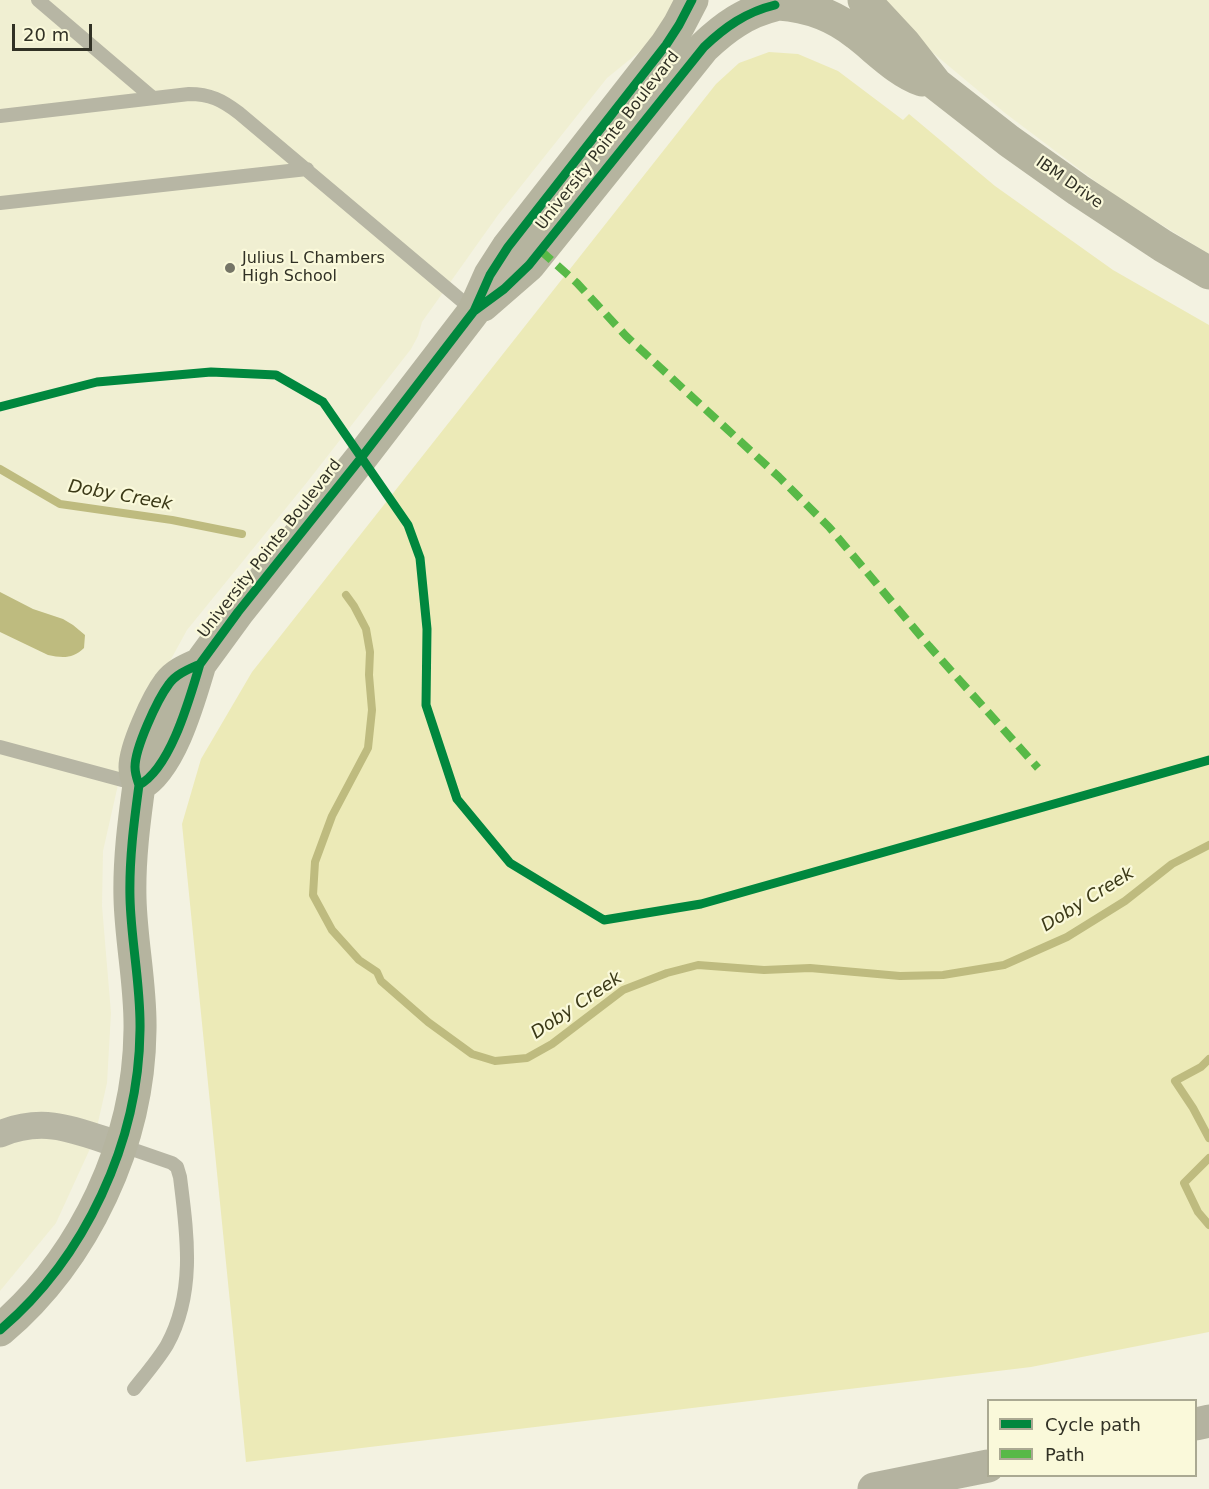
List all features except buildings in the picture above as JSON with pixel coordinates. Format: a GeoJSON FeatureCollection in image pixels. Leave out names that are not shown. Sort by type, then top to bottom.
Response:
{"type":"FeatureCollection","features":[{"type":"Feature","properties":{"kind":"highway"},"geometry":{"type":"LineString","coordinates":[[874,1489],[987,1466]]}},
{"type":"Feature","properties":{"kind":"street","name":"University Pointe Boulevard"},"geometry":{"type":"LineString","coordinates":[[139,785],[146,782],[158,769],[168,752],[200,664],[238,612],[474,311],[490,275],[508,247],[666,45],[692,0]]}},
{"type":"Feature","properties":{"kind":"street","name":"IBM Drive"},"geometry":{"type":"LineString","coordinates":[[864,0],[904,43],[936,84],[1009,141],[1078,190],[1209,273]]}},
{"type":"Feature","properties":{"kind":"street","name":"University Pointe Boulevard"},"geometry":{"type":"LineString","coordinates":[[474,311],[504,289],[529,265],[704,47],[733,22],[773,2]]}},
{"type":"Feature","properties":{"kind":"street","name":"IBM Drive"},"geometry":{"type":"LineString","coordinates":[[773,2],[810,9],[831,18],[856,32],[908,74],[936,84]]}},
{"type":"Feature","properties":{"kind":"street"},"geometry":{"type":"LineString","coordinates":[[0,1330],[33,1298],[72,1249],[106,1184],[135,1094],[140,1009],[130,899],[130,859],[139,785]]}},
{"type":"Feature","properties":{"kind":"street"},"geometry":{"type":"LineString","coordinates":[[0,1134],[26,1125],[44,1125],[78,1131],[120,1145]]}},
{"type":"Feature","properties":{"kind":"lane"},"geometry":{"type":"LineString","coordinates":[[38,0],[153,98]]}},
{"type":"Feature","properties":{"kind":"lane"},"geometry":{"type":"LineString","coordinates":[[0,116],[202,94],[223,100],[474,311]]}},
{"type":"Feature","properties":{"kind":"lane"},"geometry":{"type":"LineString","coordinates":[[0,203],[306,169]]}},
{"type":"Feature","properties":{"kind":"lane"},"geometry":{"type":"LineString","coordinates":[[0,747],[139,785]]}},
{"type":"Feature","properties":{"kind":"lane"},"geometry":{"type":"LineString","coordinates":[[120,1145],[172,1163],[177,1167],[188,1247],[186,1287],[178,1317],[167,1345],[134,1389]]}},
{"type":"Feature","properties":{"kind":"shaded area","name":"Julius L Chambers High School"},"geometry":{"type":"Polygon","coordinates":[[[0,0],[681,0],[655,39],[607,78],[498,215],[422,322],[411,349],[187,630],[129,736],[103,851],[102,906],[111,1013],[107,1083],[94,1140],[56,1223],[0,1291],[0,0]]]}},
{"type":"Feature","properties":{"kind":"shaded area"},"geometry":{"type":"Polygon","coordinates":[[[879,0],[1209,0],[1209,254],[1115,196],[1005,113],[932,52],[879,0]]]}},
{"type":"Feature","properties":{"kind":"shaded area"},"geometry":{"type":"Polygon","coordinates":[[[769,52],[798,54],[838,71],[903,120],[909,114],[995,186],[1113,270],[1209,325],[1209,1332],[1031,1367],[246,1462],[182,824],[201,759],[252,672],[716,84],[739,63],[769,52]]]}},
{"type":"Feature","properties":{"kind":"shaded area"},"geometry":{"type":"Polygon","coordinates":[[[0,592],[33,609],[63,619],[73,625],[85,635],[84,648],[71,656],[53,656],[0,632],[0,592]]]}},
{"type":"Feature","properties":{"kind":"waterway","name":"Doby Creek"},"geometry":{"type":"LineString","coordinates":[[0,469],[60,504],[172,520],[242,534]]}},
{"type":"Feature","properties":{"kind":"waterway","name":"Doby Creek"},"geometry":{"type":"LineString","coordinates":[[346,595],[366,629],[370,652],[372,710],[368,748],[332,816],[315,862],[313,895],[332,930],[359,960],[377,972],[381,981],[428,1022],[472,1054],[495,1061],[527,1058],[552,1044],[623,990],[667,973],[698,965],[764,970],[810,968],[900,976],[943,975],[1004,965],[1067,937],[1125,901],[1172,864],[1209,845]]}},
{"type":"Feature","properties":{"kind":"waterway"},"geometry":{"type":"LineString","coordinates":[[1209,1059],[1201,1067],[1175,1081],[1209,1138]]}},
{"type":"Feature","properties":{"kind":"waterway"},"geometry":{"type":"LineString","coordinates":[[1209,1158],[1184,1183],[1198,1212],[1209,1225]]}},
{"type":"Feature","properties":{"kind":"marked path"},"geometry":{"type":"LineString","coordinates":[[540,250],[577,283],[626,336],[779,477],[829,527],[929,646],[1038,768]]}},
{"type":"Feature","properties":{"kind":"cycle path"},"geometry":{"type":"LineString","coordinates":[[200,664],[238,612],[474,311],[490,275],[508,247],[666,45],[692,0]]}},
{"type":"Feature","properties":{"kind":"cycle path"},"geometry":{"type":"LineString","coordinates":[[474,311],[504,289],[529,265],[704,47],[736,21],[775,5]]}},
{"type":"Feature","properties":{"kind":"cycle path"},"geometry":{"type":"LineString","coordinates":[[0,407],[97,382],[211,372],[276,375],[323,402],[408,525],[420,558],[427,629],[426,705],[457,799],[510,863],[604,920],[701,904],[1209,760]]}},
{"type":"Feature","properties":{"kind":"cycle path"},"geometry":{"type":"LineString","coordinates":[[0,1330],[30,1301],[58,1268],[102,1195],[118,1155],[130,1114],[137,1072],[140,1030],[130,898],[131,855],[139,785],[135,772],[136,759],[148,724],[169,684],[179,675],[200,664],[185,712],[170,748],[161,764],[139,785]]}},
{"type":"Feature","properties":{"kind":"place","name":"Julius L Chambers High School"},"geometry":{"type":"Point","coordinates":[230,268]}}]}
